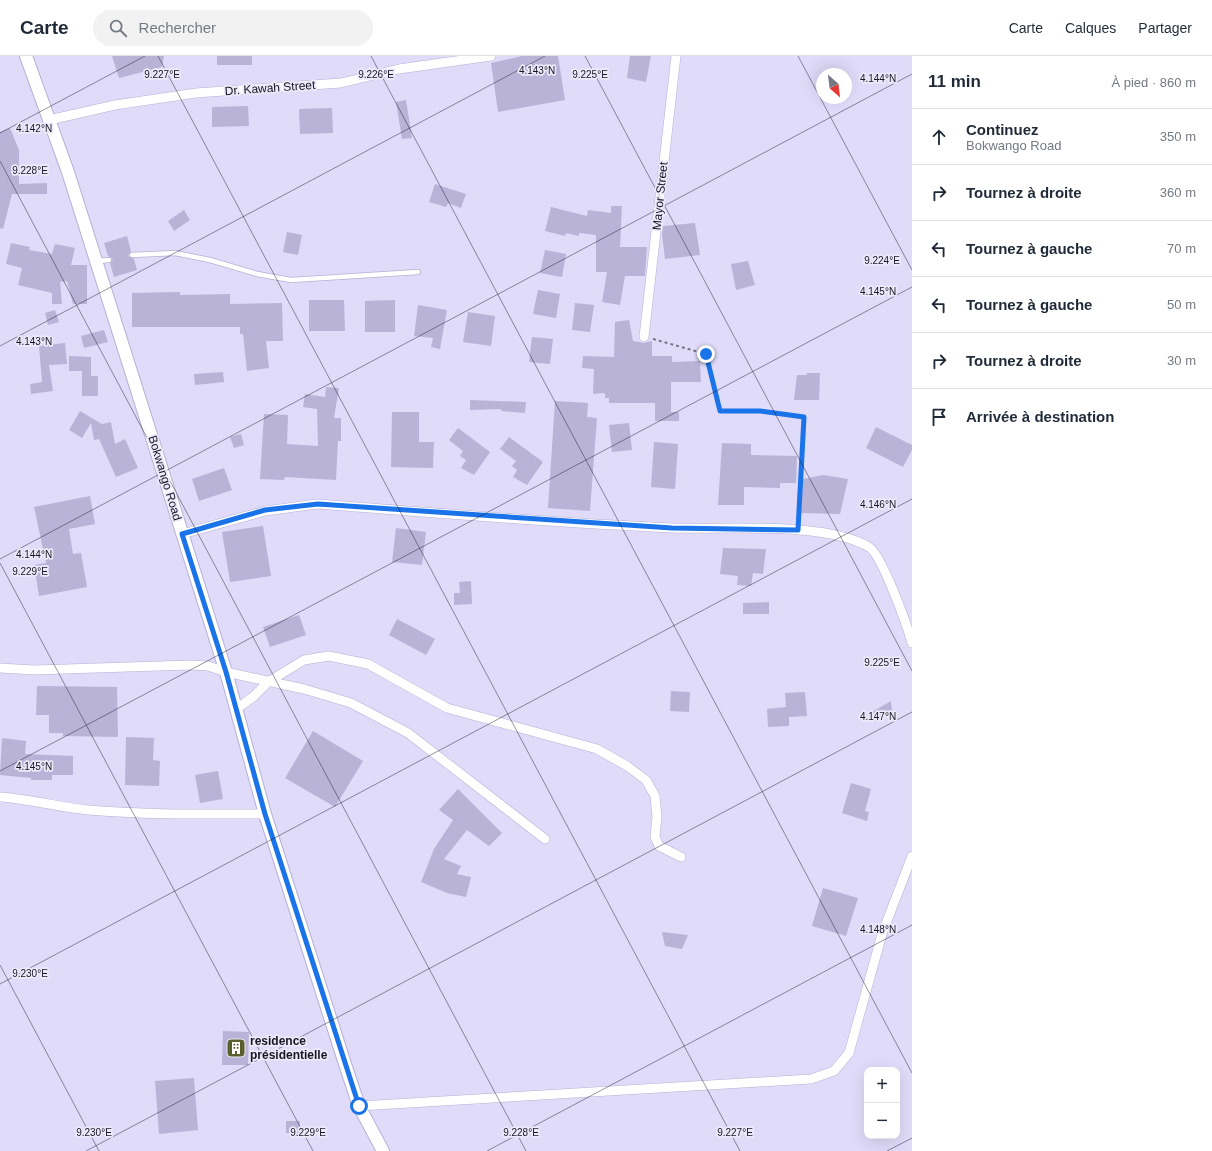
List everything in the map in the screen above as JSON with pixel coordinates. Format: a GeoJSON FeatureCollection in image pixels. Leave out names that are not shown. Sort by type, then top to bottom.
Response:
{"type":"FeatureCollection","features":[{"type":"Feature","properties":{"kind":"street","name":"Bokwango Road"},"geometry":{"type":"LineString","coordinates":[[26,56],[68,172],[226,672],[265,814],[359,1106],[383,1151]]}},
{"type":"Feature","properties":{"kind":"street","name":"Dr. Kawah Street"},"geometry":{"type":"LineString","coordinates":[[49,120],[116,105],[196,93],[341,83],[441,60],[491,56]]}},
{"type":"Feature","properties":{"kind":"street","name":"Mayor Street"},"geometry":{"type":"LineString","coordinates":[[644,337],[676,56]]}},
{"type":"Feature","properties":{"kind":"street"},"geometry":{"type":"LineString","coordinates":[[182,534],[265,510],[318,504],[672,528],[798,530],[837,535],[870,547],[879,559],[910,627],[912,643]]}},
{"type":"Feature","properties":{"kind":"street"},"geometry":{"type":"LineString","coordinates":[[236,709],[253,697],[268,682],[304,660],[329,656],[368,664],[447,708],[597,750],[627,766],[646,780],[655,796],[657,817],[655,837],[659,846],[681,857]]}},
{"type":"Feature","properties":{"kind":"street"},"geometry":{"type":"LineString","coordinates":[[0,668],[34,670],[191,665],[208,666],[226,672],[304,689],[351,702],[408,734],[545,839]]}},
{"type":"Feature","properties":{"kind":"street"},"geometry":{"type":"LineString","coordinates":[[0,797],[21,798],[87,810],[182,814],[265,814]]}},
{"type":"Feature","properties":{"kind":"street"},"geometry":{"type":"LineString","coordinates":[[359,1106],[812,1079],[834,1071],[849,1053],[882,934],[912,856]]}},
{"type":"Feature","properties":{"kind":"lane"},"geometry":{"type":"LineString","coordinates":[[132,255],[175,253],[210,260],[257,274],[291,280],[418,272]]}},
{"type":"Feature","properties":{"kind":"lane"},"geometry":{"type":"LineString","coordinates":[[96,261],[109,260]]}},
{"type":"Feature","properties":{"kind":"path"},"geometry":{"type":"LineString","coordinates":[[644,337],[706,354],[720,411],[760,411],[804,417],[798,530]]}},
{"type":"Feature","properties":{"kind":"building"},"geometry":{"type":"Polygon","coordinates":[[[112,56],[164,56],[162,67],[119,78],[112,56]]]}},
{"type":"Feature","properties":{"kind":"building"},"geometry":{"type":"Polygon","coordinates":[[[217,56],[252,56],[252,65],[217,65],[217,56]]]}},
{"type":"Feature","properties":{"kind":"building"},"geometry":{"type":"Polygon","coordinates":[[[522,56],[558,56],[565,100],[498,112],[491,63],[522,56]]]}},
{"type":"Feature","properties":{"kind":"building"},"geometry":{"type":"Polygon","coordinates":[[[630,56],[651,56],[646,82],[627,78],[630,56]]]}},
{"type":"Feature","properties":{"kind":"building"},"geometry":{"type":"Polygon","coordinates":[[[406,100],[412,138],[402,139],[396,102],[406,100]]]}},
{"type":"Feature","properties":{"kind":"building"},"geometry":{"type":"Polygon","coordinates":[[[248,106],[249,126],[212,127],[212,107],[248,106]]]}},
{"type":"Feature","properties":{"kind":"building"},"geometry":{"type":"Polygon","coordinates":[[[332,108],[333,133],[300,134],[299,109],[332,108]]]}},
{"type":"Feature","properties":{"kind":"building"},"geometry":{"type":"Polygon","coordinates":[[[10,128],[19,150],[19,184],[47,183],[47,194],[12,194],[3,229],[0,228],[0,132],[10,128]]]}},
{"type":"Feature","properties":{"kind":"building"},"geometry":{"type":"Polygon","coordinates":[[[435,184],[466,194],[461,208],[448,203],[446,207],[429,202],[435,184]]]}},
{"type":"Feature","properties":{"kind":"building"},"geometry":{"type":"Polygon","coordinates":[[[611,206],[622,206],[620,247],[647,247],[645,276],[625,276],[620,305],[602,302],[607,272],[596,272],[596,235],[579,233],[579,236],[566,233],[565,236],[545,231],[551,207],[587,216],[588,210],[611,213],[611,206]]]}},
{"type":"Feature","properties":{"kind":"building"},"geometry":{"type":"Polygon","coordinates":[[[184,210],[190,220],[174,231],[168,221],[184,210]]]}},
{"type":"Feature","properties":{"kind":"building"},"geometry":{"type":"Polygon","coordinates":[[[695,223],[700,255],[665,259],[662,234],[663,226],[695,223]]]}},
{"type":"Feature","properties":{"kind":"building"},"geometry":{"type":"Polygon","coordinates":[[[287,232],[302,235],[298,255],[283,252],[287,232]]]}},
{"type":"Feature","properties":{"kind":"building"},"geometry":{"type":"Polygon","coordinates":[[[127,236],[131,251],[128,256],[134,259],[137,270],[114,277],[110,263],[113,259],[108,256],[104,243],[127,236]]]}},
{"type":"Feature","properties":{"kind":"building"},"geometry":{"type":"Polygon","coordinates":[[[11,243],[30,247],[29,250],[52,254],[55,244],[75,248],[71,265],[87,265],[87,304],[73,304],[67,281],[60,282],[62,304],[52,304],[52,293],[18,285],[22,268],[6,264],[11,243]]]}},
{"type":"Feature","properties":{"kind":"building"},"geometry":{"type":"Polygon","coordinates":[[[545,250],[566,254],[562,277],[540,273],[545,250]]]}},
{"type":"Feature","properties":{"kind":"building"},"geometry":{"type":"Polygon","coordinates":[[[748,261],[755,285],[736,290],[731,264],[748,261]]]}},
{"type":"Feature","properties":{"kind":"building"},"geometry":{"type":"Polygon","coordinates":[[[538,290],[560,294],[556,318],[533,314],[538,290]]]}},
{"type":"Feature","properties":{"kind":"building"},"geometry":{"type":"Polygon","coordinates":[[[180,292],[180,295],[230,294],[230,304],[282,303],[283,341],[266,341],[269,368],[247,371],[243,334],[240,334],[240,327],[132,327],[132,293],[180,292]]]}},
{"type":"Feature","properties":{"kind":"building"},"geometry":{"type":"Polygon","coordinates":[[[309,300],[344,300],[345,331],[309,331],[309,300]]]}},
{"type":"Feature","properties":{"kind":"building"},"geometry":{"type":"Polygon","coordinates":[[[395,300],[395,332],[365,332],[365,301],[395,300]]]}},
{"type":"Feature","properties":{"kind":"building"},"geometry":{"type":"Polygon","coordinates":[[[575,303],[594,305],[590,332],[572,330],[575,303]]]}},
{"type":"Feature","properties":{"kind":"building"},"geometry":{"type":"Polygon","coordinates":[[[418,305],[447,310],[440,349],[431,347],[433,338],[414,336],[418,305]]]}},
{"type":"Feature","properties":{"kind":"building"},"geometry":{"type":"Polygon","coordinates":[[[55,310],[59,322],[48,325],[45,313],[55,310]]]}},
{"type":"Feature","properties":{"kind":"building"},"geometry":{"type":"Polygon","coordinates":[[[468,312],[495,316],[491,346],[463,342],[468,312]]]}},
{"type":"Feature","properties":{"kind":"building"},"geometry":{"type":"Polygon","coordinates":[[[629,320],[633,341],[644,343],[652,341],[652,356],[672,356],[672,362],[700,361],[701,382],[671,382],[671,412],[679,412],[679,421],[655,421],[655,403],[609,403],[609,398],[605,398],[605,393],[593,394],[594,369],[582,368],[583,356],[614,357],[615,322],[629,320]]]}},
{"type":"Feature","properties":{"kind":"building"},"geometry":{"type":"Polygon","coordinates":[[[104,330],[108,342],[84,348],[81,336],[104,330]]]}},
{"type":"Feature","properties":{"kind":"building"},"geometry":{"type":"Polygon","coordinates":[[[532,337],[553,339],[550,364],[529,362],[532,337]]]}},
{"type":"Feature","properties":{"kind":"building"},"geometry":{"type":"Polygon","coordinates":[[[65,343],[67,364],[49,365],[53,391],[31,394],[30,384],[42,382],[39,346],[65,343]]]}},
{"type":"Feature","properties":{"kind":"building"},"geometry":{"type":"Polygon","coordinates":[[[69,356],[91,357],[91,376],[98,376],[98,396],[82,396],[82,371],[69,371],[69,356]]]}},
{"type":"Feature","properties":{"kind":"building"},"geometry":{"type":"Polygon","coordinates":[[[223,372],[224,382],[195,385],[194,374],[223,372]]]}},
{"type":"Feature","properties":{"kind":"building"},"geometry":{"type":"Polygon","coordinates":[[[807,373],[820,373],[819,400],[794,400],[797,375],[807,375],[807,373]]]}},
{"type":"Feature","properties":{"kind":"building"},"geometry":{"type":"Polygon","coordinates":[[[326,387],[339,388],[334,418],[341,418],[341,441],[338,441],[336,480],[285,477],[284,480],[260,479],[264,414],[288,415],[287,444],[318,446],[317,409],[303,407],[305,394],[325,397],[326,387]]]}},
{"type":"Feature","properties":{"kind":"building"},"geometry":{"type":"Polygon","coordinates":[[[470,400],[526,402],[525,413],[501,411],[501,409],[470,410],[470,400]]]}},
{"type":"Feature","properties":{"kind":"building"},"geometry":{"type":"Polygon","coordinates":[[[555,401],[588,403],[587,417],[597,418],[590,511],[548,508],[555,401]]]}},
{"type":"Feature","properties":{"kind":"building"},"geometry":{"type":"Polygon","coordinates":[[[80,411],[102,424],[111,422],[115,444],[125,439],[138,468],[116,477],[99,439],[94,440],[91,423],[82,438],[69,430],[80,411]]]}},
{"type":"Feature","properties":{"kind":"building"},"geometry":{"type":"Polygon","coordinates":[[[392,412],[419,412],[419,442],[434,442],[433,468],[391,467],[392,412]]]}},
{"type":"Feature","properties":{"kind":"building"},"geometry":{"type":"Polygon","coordinates":[[[629,423],[632,450],[612,452],[609,425],[629,423]]]}},
{"type":"Feature","properties":{"kind":"building"},"geometry":{"type":"Polygon","coordinates":[[[876,427],[912,445],[912,450],[903,467],[866,448],[876,427]]]}},
{"type":"Feature","properties":{"kind":"building"},"geometry":{"type":"Polygon","coordinates":[[[458,428],[490,452],[474,475],[461,468],[466,460],[460,456],[463,451],[449,440],[458,428]]]}},
{"type":"Feature","properties":{"kind":"building"},"geometry":{"type":"Polygon","coordinates":[[[241,434],[244,445],[234,448],[230,437],[241,434]]]}},
{"type":"Feature","properties":{"kind":"building"},"geometry":{"type":"Polygon","coordinates":[[[509,437],[543,462],[527,485],[513,477],[517,470],[512,466],[516,461],[500,449],[509,437]]]}},
{"type":"Feature","properties":{"kind":"building"},"geometry":{"type":"Polygon","coordinates":[[[654,442],[678,444],[675,489],[651,487],[654,442]]]}},
{"type":"Feature","properties":{"kind":"building"},"geometry":{"type":"Polygon","coordinates":[[[722,443],[751,444],[751,455],[797,456],[796,483],[780,483],[780,488],[744,487],[744,505],[718,505],[722,443]]]}},
{"type":"Feature","properties":{"kind":"building"},"geometry":{"type":"Polygon","coordinates":[[[224,468],[232,490],[199,501],[192,479],[224,468]]]}},
{"type":"Feature","properties":{"kind":"building"},"geometry":{"type":"Polygon","coordinates":[[[823,475],[848,479],[840,514],[801,513],[803,479],[823,475]]]}},
{"type":"Feature","properties":{"kind":"building"},"geometry":{"type":"Polygon","coordinates":[[[90,496],[95,524],[69,529],[73,554],[81,553],[87,587],[39,596],[34,565],[46,563],[34,507],[90,496]]]}},
{"type":"Feature","properties":{"kind":"building"},"geometry":{"type":"Polygon","coordinates":[[[263,526],[271,576],[230,582],[222,532],[263,526]]]}},
{"type":"Feature","properties":{"kind":"building"},"geometry":{"type":"Polygon","coordinates":[[[396,528],[426,532],[422,565],[392,562],[396,528]]]}},
{"type":"Feature","properties":{"kind":"building"},"geometry":{"type":"Polygon","coordinates":[[[723,548],[766,549],[763,574],[753,573],[751,586],[737,585],[738,576],[720,574],[723,548]]]}},
{"type":"Feature","properties":{"kind":"building"},"geometry":{"type":"Polygon","coordinates":[[[471,581],[472,604],[454,605],[454,593],[460,593],[459,582],[471,581]]]}},
{"type":"Feature","properties":{"kind":"building"},"geometry":{"type":"Polygon","coordinates":[[[769,602],[769,614],[743,614],[743,603],[769,602]]]}},
{"type":"Feature","properties":{"kind":"building"},"geometry":{"type":"Polygon","coordinates":[[[299,615],[306,635],[270,647],[263,627],[299,615]]]}},
{"type":"Feature","properties":{"kind":"building"},"geometry":{"type":"Polygon","coordinates":[[[397,619],[435,639],[426,655],[389,635],[397,619]]]}},
{"type":"Feature","properties":{"kind":"building"},"geometry":{"type":"Polygon","coordinates":[[[37,686],[117,687],[118,737],[63,736],[63,733],[49,733],[49,715],[36,715],[37,686]]]}},
{"type":"Feature","properties":{"kind":"building"},"geometry":{"type":"Polygon","coordinates":[[[671,691],[690,692],[689,712],[670,711],[671,691]]]}},
{"type":"Feature","properties":{"kind":"building"},"geometry":{"type":"Polygon","coordinates":[[[805,692],[807,716],[789,717],[789,726],[768,727],[767,709],[786,707],[785,693],[805,692]]]}},
{"type":"Feature","properties":{"kind":"building"},"geometry":{"type":"Polygon","coordinates":[[[891,701],[892,714],[875,721],[872,712],[891,701]]]}},
{"type":"Feature","properties":{"kind":"building"},"geometry":{"type":"Polygon","coordinates":[[[313,731],[363,761],[335,807],[285,778],[313,731]]]}},
{"type":"Feature","properties":{"kind":"building"},"geometry":{"type":"Polygon","coordinates":[[[126,737],[154,738],[153,760],[160,761],[159,786],[125,785],[126,737]]]}},
{"type":"Feature","properties":{"kind":"building"},"geometry":{"type":"Polygon","coordinates":[[[2,738],[26,741],[25,754],[73,756],[73,775],[52,775],[52,780],[31,780],[31,778],[0,775],[2,738]]]}},
{"type":"Feature","properties":{"kind":"building"},"geometry":{"type":"Polygon","coordinates":[[[218,771],[223,799],[200,803],[195,775],[218,771]]]}},
{"type":"Feature","properties":{"kind":"building"},"geometry":{"type":"Polygon","coordinates":[[[851,783],[871,789],[865,811],[869,812],[867,821],[842,813],[851,783]]]}},
{"type":"Feature","properties":{"kind":"building"},"geometry":{"type":"Polygon","coordinates":[[[458,789],[502,833],[489,846],[467,830],[444,859],[461,866],[457,874],[471,877],[466,897],[447,893],[421,882],[434,849],[453,820],[439,810],[458,789]]]}},
{"type":"Feature","properties":{"kind":"building"},"geometry":{"type":"Polygon","coordinates":[[[823,888],[858,898],[846,936],[812,926],[823,888]]]}},
{"type":"Feature","properties":{"kind":"building"},"geometry":{"type":"Polygon","coordinates":[[[662,932],[688,935],[682,949],[665,946],[662,932]]]}},
{"type":"Feature","properties":{"kind":"building","name":"residence présidentielle"},"geometry":{"type":"Polygon","coordinates":[[[223,1031],[249,1032],[248,1065],[222,1065],[223,1031]]]}},
{"type":"Feature","properties":{"kind":"building"},"geometry":{"type":"Polygon","coordinates":[[[194,1078],[198,1130],[159,1134],[155,1081],[194,1078]]]}},
{"type":"Feature","properties":{"kind":"building"},"geometry":{"type":"Polygon","coordinates":[[[286,1121],[300,1121],[299,1133],[286,1133],[286,1121]]]}},
{"type":"Feature","properties":{"kind":"place","name":"residence présidentielle"},"geometry":{"type":"Point","coordinates":[236,1048]}},
{"type":"Feature","properties":{"kind":"route"},"geometry":{"type":"LineString","coordinates":[[359,1106],[344,1064],[265,814],[226,672],[182,534],[265,510],[318,504],[672,528],[798,530],[804,417],[760,411],[720,411],[706,354]]}}]}
